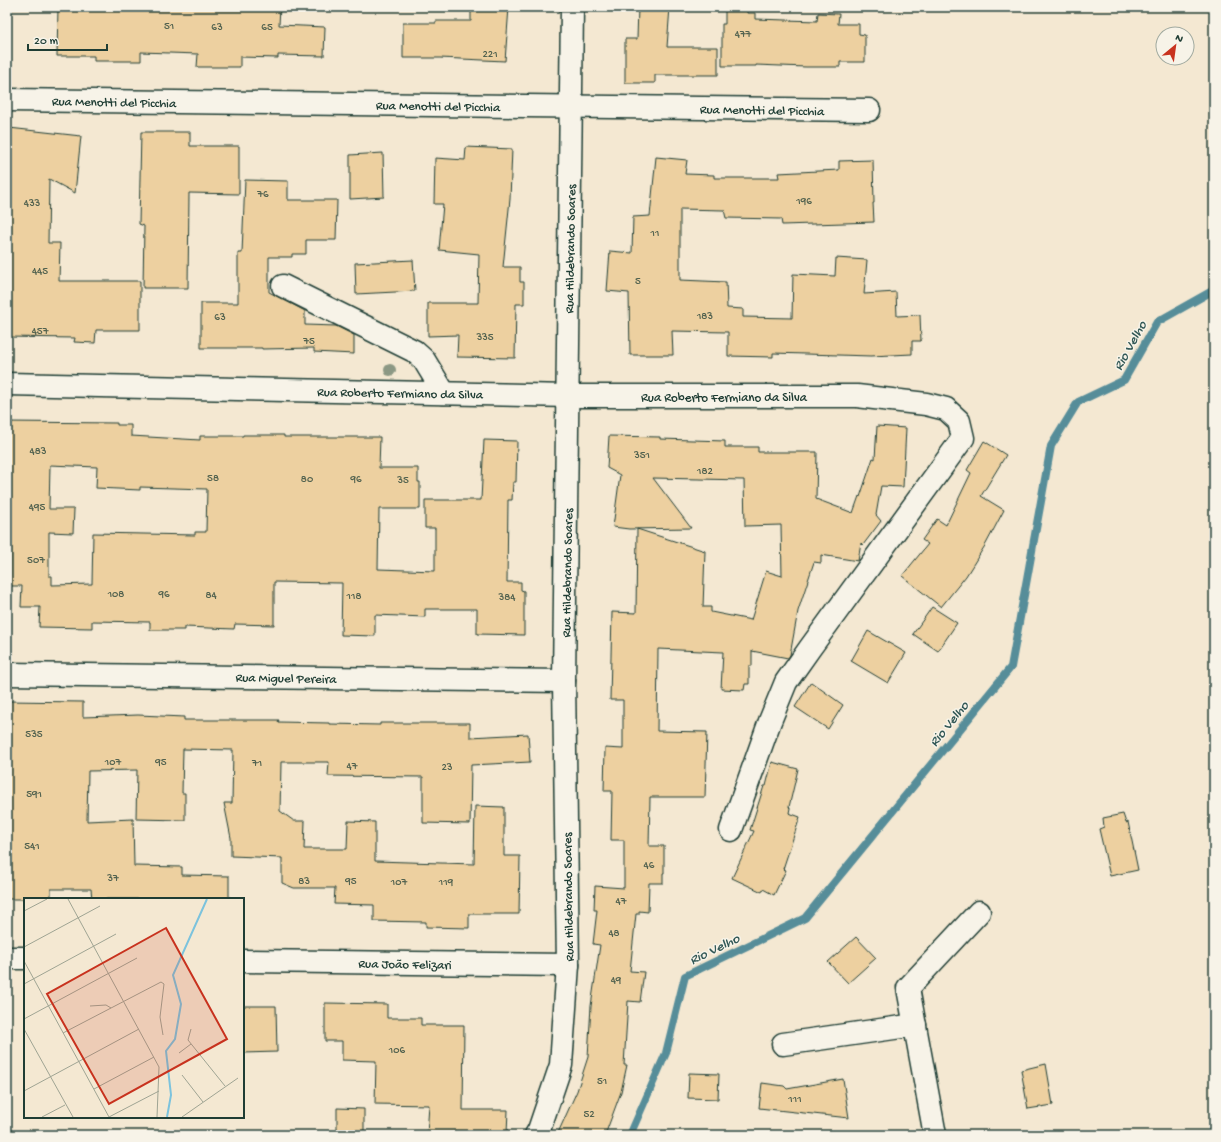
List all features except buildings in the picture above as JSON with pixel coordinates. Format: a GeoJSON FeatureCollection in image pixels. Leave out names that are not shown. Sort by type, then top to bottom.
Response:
{"type":"FeatureCollection","features":[{"type":"Feature","properties":{"kind":"street","name":"Rua Hildebrando Soares"},"geometry":{"type":"LineString","coordinates":[[536,1135],[552,1094],[561,1064],[568,965],[564,681],[572,7]]}},
{"type":"Feature","properties":{"kind":"street","name":"Rua Menotti del Picchia"},"geometry":{"type":"LineString","coordinates":[[7,100],[869,110]]}},
{"type":"Feature","properties":{"kind":"street"},"geometry":{"type":"LineString","coordinates":[[283,286],[414,351],[424,360],[444,393]]}},
{"type":"Feature","properties":{"kind":"street","name":"Rua Roberto Fermiano da Silva"},"geometry":{"type":"LineString","coordinates":[[7,384],[568,396],[856,396],[926,404],[946,409],[959,421],[963,438],[786,682],[770,721],[731,830]]}},
{"type":"Feature","properties":{"kind":"street","name":"Rua Miguel Pereira"},"geometry":{"type":"LineString","coordinates":[[7,674],[564,681]]}},
{"type":"Feature","properties":{"kind":"street"},"geometry":{"type":"LineString","coordinates":[[935,1135],[908,988],[979,912]]}},
{"type":"Feature","properties":{"kind":"street"},"geometry":{"type":"LineString","coordinates":[[7,958],[24,958]]}},
{"type":"Feature","properties":{"kind":"street","name":"Rua João Felizari"},"geometry":{"type":"LineString","coordinates":[[244,961],[568,965]]}},
{"type":"Feature","properties":{"kind":"street"},"geometry":{"type":"LineString","coordinates":[[782,1044],[915,1025]]}},
{"type":"Feature","properties":{"kind":"waterway","name":"Rio Velho"},"geometry":{"type":"LineString","coordinates":[[630,1135],[666,1053],[685,976],[805,918],[1011,667],[1051,446],[1078,402],[1124,380],[1157,322],[1214,290]]}}]}
